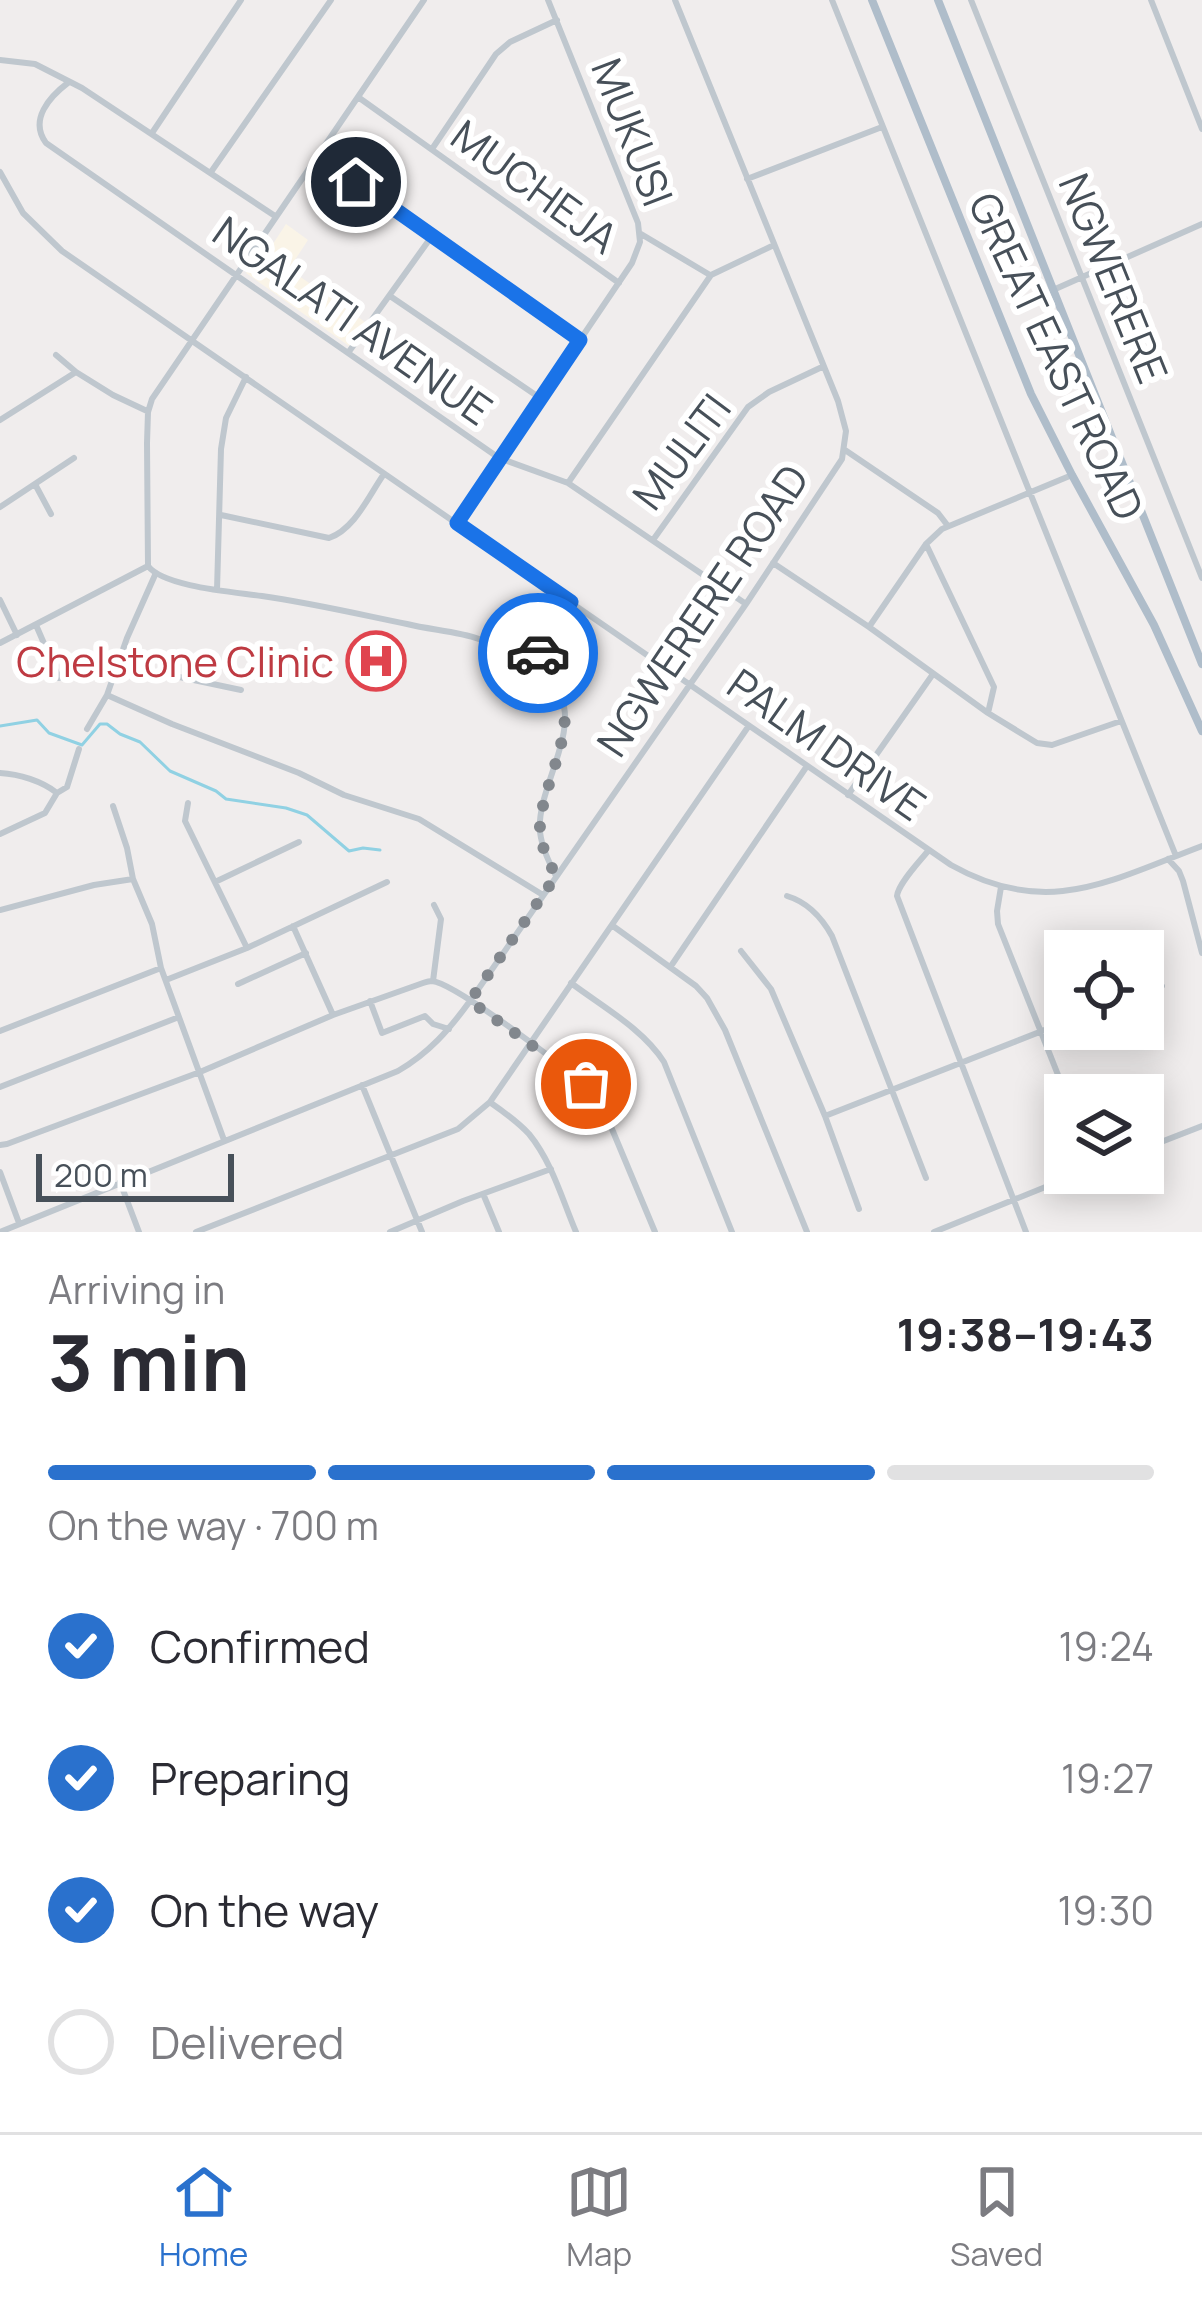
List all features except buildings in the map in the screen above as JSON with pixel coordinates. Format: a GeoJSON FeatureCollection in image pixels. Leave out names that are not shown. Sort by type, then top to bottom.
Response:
{"type":"FeatureCollection","features":[{"type":"Feature","properties":{"kind":"main road","name":"GREAT EAST ROAD"},"geometry":{"type":"LineString","coordinates":[[872,0],[1031,394],[1154,625],[1202,731]]}},
{"type":"Feature","properties":{"kind":"main road","name":"GREAT EAST ROAD"},"geometry":{"type":"LineString","coordinates":[[938,0],[1202,664]]}},
{"type":"Feature","properties":{"kind":"street"},"geometry":{"type":"LineString","coordinates":[[152,133],[241,0]]}},
{"type":"Feature","properties":{"kind":"street"},"geometry":{"type":"LineString","coordinates":[[211,172],[331,0]]}},
{"type":"Feature","properties":{"kind":"street"},"geometry":{"type":"LineString","coordinates":[[424,0],[155,392],[148,412],[148,566],[155,575],[217,590],[312,603],[472,637],[529,666],[557,690],[565,710],[540,825],[556,876]]}},
{"type":"Feature","properties":{"kind":"street","name":"MUKUSI"},"geometry":{"type":"LineString","coordinates":[[457,523],[619,283],[641,234],[548,0]]}},
{"type":"Feature","properties":{"kind":"street","name":"NGWERERE ROAD"},"geometry":{"type":"LineString","coordinates":[[0,1232],[414,1062],[470,1001],[842,459],[844,421],[675,0]]}},
{"type":"Feature","properties":{"kind":"street"},"geometry":{"type":"LineString","coordinates":[[832,0],[1183,880],[1202,953]]}},
{"type":"Feature","properties":{"kind":"street","name":"NGWERERE"},"geometry":{"type":"LineString","coordinates":[[971,0],[1202,578]]}},
{"type":"Feature","properties":{"kind":"street"},"geometry":{"type":"LineString","coordinates":[[1151,0],[1202,129]]}},
{"type":"Feature","properties":{"kind":"street"},"geometry":{"type":"LineString","coordinates":[[432,149],[503,47],[557,20]]}},
{"type":"Feature","properties":{"kind":"street"},"geometry":{"type":"LineString","coordinates":[[0,60],[35,64],[69,82],[277,217]]}},
{"type":"Feature","properties":{"kind":"street","name":"NGALATI AVENUE"},"geometry":{"type":"LineString","coordinates":[[69,82],[39,119],[40,137],[53,148],[499,458],[568,483],[746,604]]}},
{"type":"Feature","properties":{"kind":"street","name":"MUCHEJA"},"geometry":{"type":"LineString","coordinates":[[358,97],[619,283]]}},
{"type":"Feature","properties":{"kind":"street"},"geometry":{"type":"LineString","coordinates":[[747,179],[882,127]]}},
{"type":"Feature","properties":{"kind":"street"},"geometry":{"type":"LineString","coordinates":[[317,156],[580,340]]}},
{"type":"Feature","properties":{"kind":"street","name":"PALM DRIVE"},"geometry":{"type":"LineString","coordinates":[[0,172],[23,213],[51,242],[748,727],[968,874],[1037,893],[1070,892],[1202,846]]}},
{"type":"Feature","properties":{"kind":"street"},"geometry":{"type":"LineString","coordinates":[[1053,290],[1202,224]]}},
{"type":"Feature","properties":{"kind":"street"},"geometry":{"type":"LineString","coordinates":[[641,234],[711,275]]}},
{"type":"Feature","properties":{"kind":"street"},"geometry":{"type":"LineString","coordinates":[[348,352],[432,236]]}},
{"type":"Feature","properties":{"kind":"street"},"geometry":{"type":"LineString","coordinates":[[568,483],[711,275],[774,245]]}},
{"type":"Feature","properties":{"kind":"street"},"geometry":{"type":"LineString","coordinates":[[390,296],[539,398]]}},
{"type":"Feature","properties":{"kind":"street"},"geometry":{"type":"LineString","coordinates":[[56,355],[113,395],[148,412]]}},
{"type":"Feature","properties":{"kind":"street","name":"MULITI"},"geometry":{"type":"LineString","coordinates":[[653,540],[748,407],[823,367]]}},
{"type":"Feature","properties":{"kind":"street"},"geometry":{"type":"LineString","coordinates":[[0,420],[76,372]]}},
{"type":"Feature","properties":{"kind":"street"},"geometry":{"type":"LineString","coordinates":[[217,590],[219,481],[226,418],[246,377]]}},
{"type":"Feature","properties":{"kind":"street"},"geometry":{"type":"LineString","coordinates":[[844,449],[938,513],[948,526]]}},
{"type":"Feature","properties":{"kind":"street"},"geometry":{"type":"LineString","coordinates":[[0,507],[74,458]]}},
{"type":"Feature","properties":{"kind":"street"},"geometry":{"type":"LineString","coordinates":[[220,515],[329,538],[349,525],[384,474]]}},
{"type":"Feature","properties":{"kind":"street"},"geometry":{"type":"LineString","coordinates":[[869,627],[926,544],[948,526],[1072,475]]}},
{"type":"Feature","properties":{"kind":"street"},"geometry":{"type":"LineString","coordinates":[[36,486],[51,514]]}},
{"type":"Feature","properties":{"kind":"street"},"geometry":{"type":"LineString","coordinates":[[926,544],[994,687],[988,713]]}},
{"type":"Feature","properties":{"kind":"street"},"geometry":{"type":"LineString","coordinates":[[773,563],[1037,743],[1047,746],[1120,721]]}},
{"type":"Feature","properties":{"kind":"street"},"geometry":{"type":"LineString","coordinates":[[0,643],[148,566]]}},
{"type":"Feature","properties":{"kind":"street"},"geometry":{"type":"LineString","coordinates":[[87,729],[107,695],[155,575]]}},
{"type":"Feature","properties":{"kind":"street"},"geometry":{"type":"LineString","coordinates":[[0,600],[16,634]]}},
{"type":"Feature","properties":{"kind":"street"},"geometry":{"type":"LineString","coordinates":[[529,666],[571,602]]}},
{"type":"Feature","properties":{"kind":"street"},"geometry":{"type":"LineString","coordinates":[[36,625],[59,678]]}},
{"type":"Feature","properties":{"kind":"street"},"geometry":{"type":"LineString","coordinates":[[120,658],[188,680],[241,690]]}},
{"type":"Feature","properties":{"kind":"street"},"geometry":{"type":"LineString","coordinates":[[848,795],[933,674]]}},
{"type":"Feature","properties":{"kind":"street"},"geometry":{"type":"LineString","coordinates":[[107,695],[344,795],[411,815],[543,895]]}},
{"type":"Feature","properties":{"kind":"street"},"geometry":{"type":"LineString","coordinates":[[196,1232],[458,1129],[490,1102],[748,727]]}},
{"type":"Feature","properties":{"kind":"street"},"geometry":{"type":"LineString","coordinates":[[0,834],[45,813],[57,793],[67,788],[80,749]]}},
{"type":"Feature","properties":{"kind":"street"},"geometry":{"type":"LineString","coordinates":[[671,967],[807,766]]}},
{"type":"Feature","properties":{"kind":"street"},"geometry":{"type":"LineString","coordinates":[[0,773],[23,776],[57,793]]}},
{"type":"Feature","properties":{"kind":"street"},"geometry":{"type":"LineString","coordinates":[[188,803],[185,821],[247,948]]}},
{"type":"Feature","properties":{"kind":"street"},"geometry":{"type":"LineString","coordinates":[[113,806],[152,924],[161,968],[224,1140]]}},
{"type":"Feature","properties":{"kind":"street"},"geometry":{"type":"LineString","coordinates":[[215,882],[299,842]]}},
{"type":"Feature","properties":{"kind":"street"},"geometry":{"type":"LineString","coordinates":[[928,851],[900,884],[897,896],[1026,1232]]}},
{"type":"Feature","properties":{"kind":"street"},"geometry":{"type":"LineString","coordinates":[[0,910],[134,879]]}},
{"type":"Feature","properties":{"kind":"street"},"geometry":{"type":"LineString","coordinates":[[166,980],[387,883]]}},
{"type":"Feature","properties":{"kind":"street"},"geometry":{"type":"LineString","coordinates":[[1001,886],[998,924],[1058,1074]]}},
{"type":"Feature","properties":{"kind":"street"},"geometry":{"type":"LineString","coordinates":[[787,896],[808,906],[832,936],[926,1178]]}},
{"type":"Feature","properties":{"kind":"street"},"geometry":{"type":"LineString","coordinates":[[433,981],[441,919],[434,904]]}},
{"type":"Feature","properties":{"kind":"street"},"geometry":{"type":"LineString","coordinates":[[293,926],[334,1015]]}},
{"type":"Feature","properties":{"kind":"street"},"geometry":{"type":"LineString","coordinates":[[613,926],[696,986],[719,1017],[808,1232]]}},
{"type":"Feature","properties":{"kind":"street"},"geometry":{"type":"LineString","coordinates":[[741,951],[771,989],[859,1209]]}},
{"type":"Feature","properties":{"kind":"street"},"geometry":{"type":"LineString","coordinates":[[238,984],[306,953]]}},
{"type":"Feature","properties":{"kind":"street"},"geometry":{"type":"LineString","coordinates":[[0,1031],[161,968]]}},
{"type":"Feature","properties":{"kind":"street"},"geometry":{"type":"LineString","coordinates":[[2,1148],[370,1001],[433,981],[530,1042],[599,1098],[655,1232]]}},
{"type":"Feature","properties":{"kind":"street"},"geometry":{"type":"LineString","coordinates":[[571,983],[655,1047],[684,1107],[732,1232]]}},
{"type":"Feature","properties":{"kind":"street"},"geometry":{"type":"LineString","coordinates":[[370,1001],[382,1033],[425,1016],[449,1029]]}},
{"type":"Feature","properties":{"kind":"street"},"geometry":{"type":"LineString","coordinates":[[0,1087],[179,1018]]}},
{"type":"Feature","properties":{"kind":"street"},"geometry":{"type":"LineString","coordinates":[[824,1116],[1042,1031]]}},
{"type":"Feature","properties":{"kind":"street"},"geometry":{"type":"LineString","coordinates":[[362,1085],[422,1232]]}},
{"type":"Feature","properties":{"kind":"street"},"geometry":{"type":"LineString","coordinates":[[490,1102],[526,1130],[550,1169],[576,1232]]}},
{"type":"Feature","properties":{"kind":"street"},"geometry":{"type":"LineString","coordinates":[[1164,1141],[1202,1126]]}},
{"type":"Feature","properties":{"kind":"street"},"geometry":{"type":"LineString","coordinates":[[390,1232],[550,1169]]}},
{"type":"Feature","properties":{"kind":"street"},"geometry":{"type":"LineString","coordinates":[[0,1172],[20,1223]]}},
{"type":"Feature","properties":{"kind":"street"},"geometry":{"type":"LineString","coordinates":[[119,1182],[140,1232]]}},
{"type":"Feature","properties":{"kind":"street"},"geometry":{"type":"LineString","coordinates":[[934,1232],[1044,1187]]}},
{"type":"Feature","properties":{"kind":"street"},"geometry":{"type":"LineString","coordinates":[[484,1195],[499,1232]]}},
{"type":"Feature","properties":{"kind":"shaded area"},"geometry":{"type":"Polygon","coordinates":[[[286,224],[308,240],[289,269],[365,322],[349,346],[246,273],[262,250],[267,253],[286,224]]]}},
{"type":"Feature","properties":{"kind":"waterway"},"geometry":{"type":"LineString","coordinates":[[0,726],[37,720],[49,733],[82,745],[100,724],[107,724],[140,742],[170,771],[226,799],[307,815],[349,851],[380,850]]}},
{"type":"Feature","properties":{"kind":"way so far"},"geometry":{"type":"LineString","coordinates":[[538,653],[529,666],[557,690],[565,710],[540,825],[556,876],[470,1001],[586,1084]]}},
{"type":"Feature","properties":{"kind":"place","name":"Chelstone Clinic"},"geometry":{"type":"Point","coordinates":[376,661]}},
{"type":"Feature","properties":{"kind":"route"},"geometry":{"type":"LineString","coordinates":[[356,182],[580,340],[457,523],[571,602],[538,653]]}}]}
